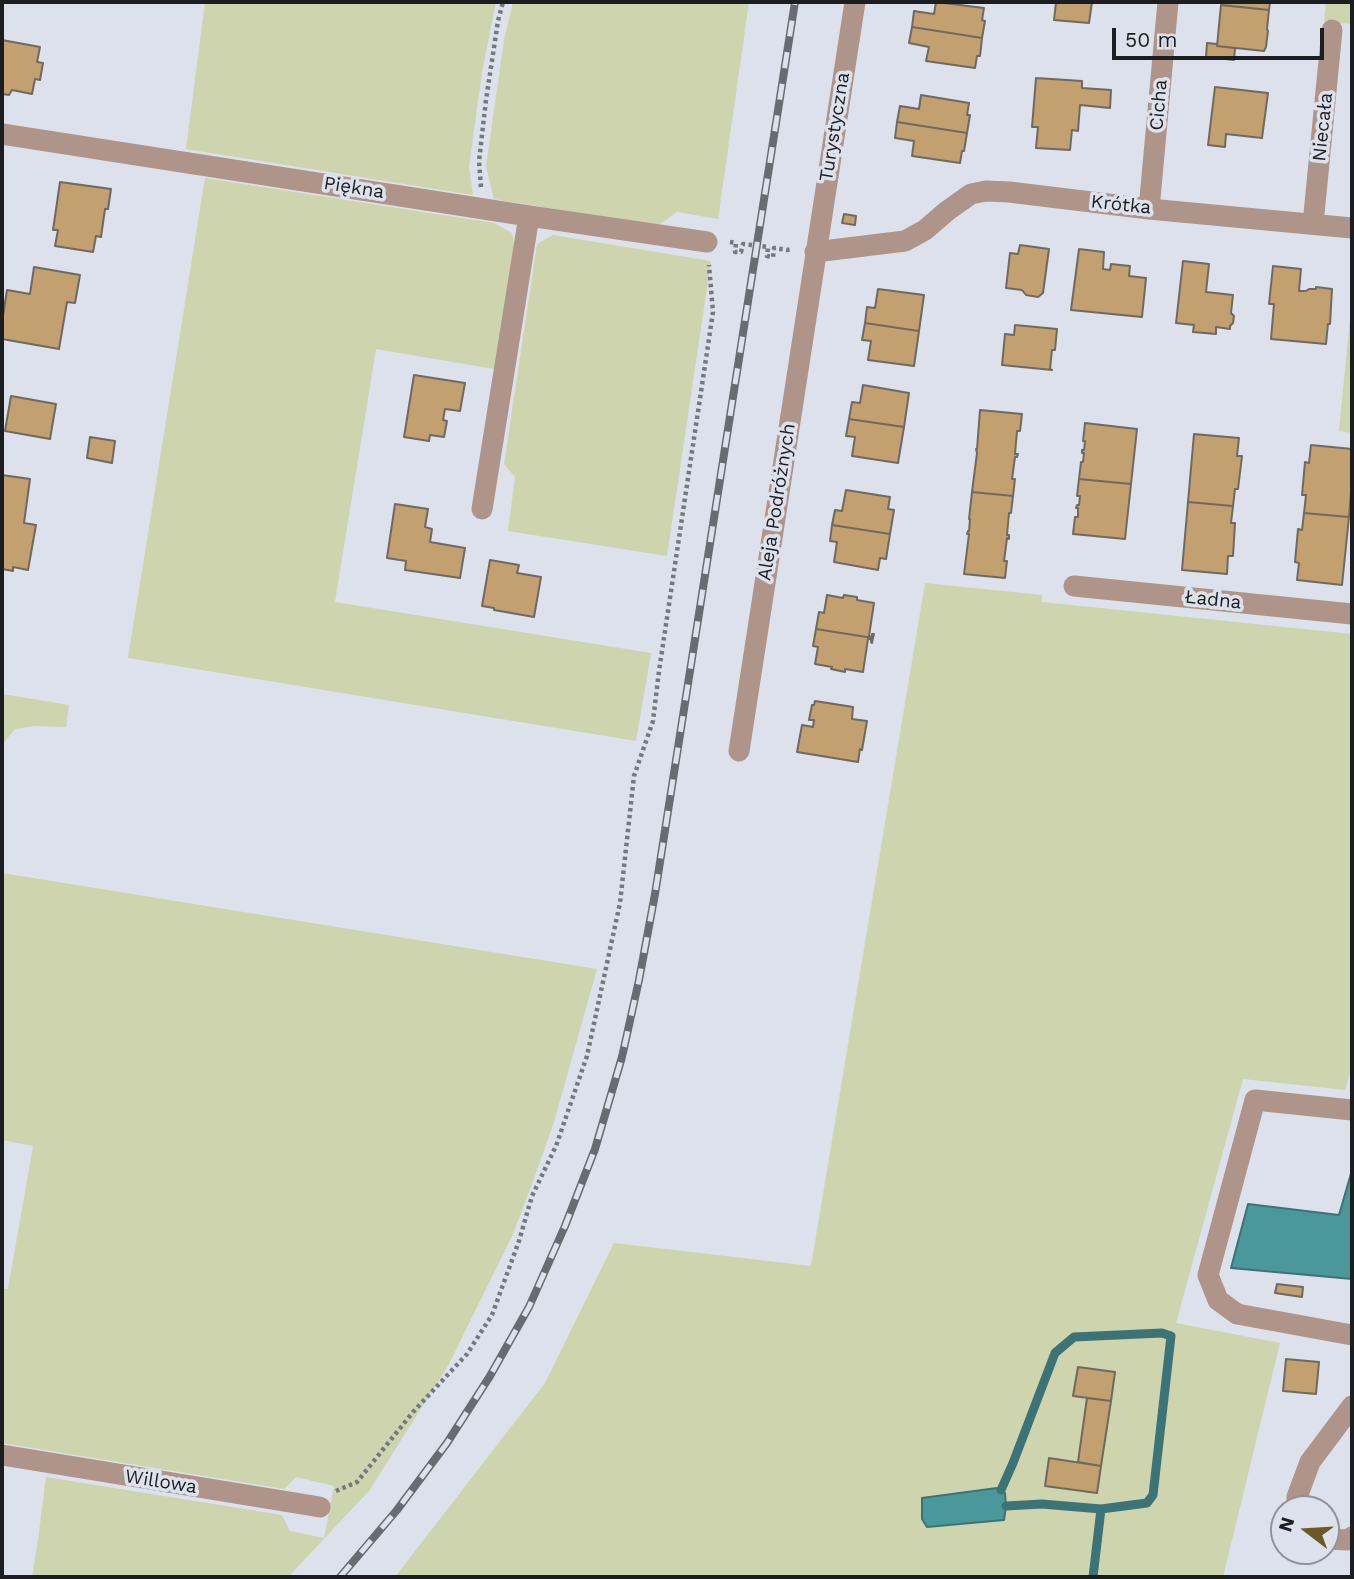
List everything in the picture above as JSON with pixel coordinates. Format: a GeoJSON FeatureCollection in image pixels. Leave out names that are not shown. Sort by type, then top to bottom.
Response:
{"type":"FeatureCollection","features":[{"type":"Feature","properties":{"kind":"street","name":"Turystyczna"},"geometry":{"type":"LineString","coordinates":[[816,252],[855,2]]}},
{"type":"Feature","properties":{"kind":"street","name":"Cicha"},"geometry":{"type":"LineString","coordinates":[[1149,209],[1168,2]]}},
{"type":"Feature","properties":{"kind":"street","name":"Niecała"},"geometry":{"type":"LineString","coordinates":[[1313,224],[1332,30]]}},
{"type":"Feature","properties":{"kind":"street","name":"Piękna"},"geometry":{"type":"LineString","coordinates":[[2,134],[706,242]]}},
{"type":"Feature","properties":{"kind":"street","name":"Krótka"},"geometry":{"type":"LineString","coordinates":[[816,252],[905,241],[925,230],[971,194],[986,191],[1352,229]]}},
{"type":"Feature","properties":{"kind":"street"},"geometry":{"type":"LineString","coordinates":[[482,509],[529,216]]}},
{"type":"Feature","properties":{"kind":"street","name":"Aleja Podróżnych"},"geometry":{"type":"LineString","coordinates":[[739,751],[816,252]]}},
{"type":"Feature","properties":{"kind":"street","name":"Ładna"},"geometry":{"type":"LineString","coordinates":[[1074,586],[1352,614]]}},
{"type":"Feature","properties":{"kind":"street"},"geometry":{"type":"LineString","coordinates":[[1352,1110],[1255,1100],[1208,1275],[1218,1300],[1237,1314],[1352,1335]]}},
{"type":"Feature","properties":{"kind":"street"},"geometry":{"type":"LineString","coordinates":[[1298,1495],[1310,1462],[1352,1406]]}},
{"type":"Feature","properties":{"kind":"street","name":"Willowa"},"geometry":{"type":"LineString","coordinates":[[2,1455],[326,1500]]}},
{"type":"Feature","properties":{"kind":"path"},"geometry":{"type":"LineString","coordinates":[[483,208],[479,161],[488,86],[503,2]]}},
{"type":"Feature","properties":{"kind":"path"},"geometry":{"type":"LineString","coordinates":[[326,1500],[357,1482],[413,1412],[467,1354],[492,1315],[532,1196],[556,1146],[587,1056],[620,903],[634,776],[653,721],[713,312],[706,242]]}},
{"type":"Feature","properties":{"kind":"path"},"geometry":{"type":"LineString","coordinates":[[757,246],[768,247],[767,256],[773,257],[774,248],[783,249]]}},
{"type":"Feature","properties":{"kind":"green space"},"geometry":{"type":"Polygon","coordinates":[[[205,2],[496,2],[482,72],[469,167],[473,195],[186,149],[205,2]]]}},
{"type":"Feature","properties":{"kind":"green space"},"geometry":{"type":"Polygon","coordinates":[[[513,2],[749,2],[718,219],[677,212],[657,226],[494,199],[486,166],[504,40],[513,2]]]}},
{"type":"Feature","properties":{"kind":"green space"},"geometry":{"type":"Polygon","coordinates":[[[1326,2],[1352,2],[1352,24],[1324,22],[1326,2]]]}},
{"type":"Feature","properties":{"kind":"green space"},"geometry":{"type":"Polygon","coordinates":[[[205,178],[494,223],[512,233],[515,248],[494,369],[376,349],[335,602],[651,653],[636,741],[128,658],[205,178]]]}},
{"type":"Feature","properties":{"kind":"green space"},"geometry":{"type":"Polygon","coordinates":[[[553,235],[711,261],[667,556],[508,531],[515,477],[504,464],[537,244],[553,235]]]}},
{"type":"Feature","properties":{"kind":"green space"},"geometry":{"type":"Polygon","coordinates":[[[1352,299],[1352,433],[1339,431],[1352,299]]]}},
{"type":"Feature","properties":{"kind":"green space"},"geometry":{"type":"Polygon","coordinates":[[[925,583],[1042,595],[1042,602],[1352,634],[1352,1067],[1345,1090],[1243,1079],[1176,1323],[1280,1343],[1223,1577],[395,1577],[545,1383],[614,1243],[811,1266],[925,583]]]}},
{"type":"Feature","properties":{"kind":"green space"},"geometry":{"type":"Polygon","coordinates":[[[2,694],[69,705],[66,727],[35,726],[15,729],[2,745],[2,694]]]}},
{"type":"Feature","properties":{"kind":"green space"},"geometry":{"type":"Polygon","coordinates":[[[2,873],[597,969],[554,1122],[535,1176],[513,1234],[449,1364],[369,1491],[288,1577],[32,1577],[46,1477],[282,1515],[290,1531],[324,1538],[334,1486],[296,1477],[284,1489],[2,1443],[2,1289],[8,1289],[33,1146],[2,1140],[2,873]]]}},
{"type":"Feature","properties":{"kind":"water"},"geometry":{"type":"Polygon","coordinates":[[[1352,1170],[1352,1279],[1231,1268],[1248,1204],[1339,1215],[1352,1170]]]}},
{"type":"Feature","properties":{"kind":"water"},"geometry":{"type":"Polygon","coordinates":[[[997,1488],[1005,1493],[1004,1520],[927,1527],[922,1519],[922,1498],[997,1488]]]}},
{"type":"Feature","properties":{"kind":"building"},"geometry":{"type":"Polygon","coordinates":[[[936,2],[984,8],[982,38],[912,27],[914,11],[934,14],[936,2]]]}},
{"type":"Feature","properties":{"kind":"building"},"geometry":{"type":"Polygon","coordinates":[[[1056,2],[1092,2],[1089,23],[1054,20],[1056,2]]]}},
{"type":"Feature","properties":{"kind":"building"},"geometry":{"type":"Polygon","coordinates":[[[1222,2],[1270,2],[1269,10],[1221,5],[1222,2]]]}},
{"type":"Feature","properties":{"kind":"building"},"geometry":{"type":"Polygon","coordinates":[[[1221,5],[1269,10],[1264,51],[1217,46],[1221,5]]]}},
{"type":"Feature","properties":{"kind":"building"},"geometry":{"type":"Polygon","coordinates":[[[912,27],[982,38],[980,56],[977,56],[975,68],[926,61],[929,47],[909,43],[912,27]]]}},
{"type":"Feature","properties":{"kind":"building"},"geometry":{"type":"Polygon","coordinates":[[[2,40],[40,47],[37,62],[43,63],[40,80],[35,79],[32,94],[12,90],[9,95],[2,94],[2,40]]]}},
{"type":"Feature","properties":{"kind":"building"},"geometry":{"type":"Polygon","coordinates":[[[1207,43],[1235,48],[1234,60],[1206,57],[1207,43]]]}},
{"type":"Feature","properties":{"kind":"building"},"geometry":{"type":"Polygon","coordinates":[[[1036,78],[1082,81],[1082,88],[1111,90],[1110,108],[1080,105],[1078,131],[1072,130],[1070,150],[1036,148],[1038,127],[1032,127],[1036,78]]]}},
{"type":"Feature","properties":{"kind":"building"},"geometry":{"type":"Polygon","coordinates":[[[1215,87],[1268,93],[1262,138],[1226,134],[1225,147],[1208,145],[1215,87]]]}},
{"type":"Feature","properties":{"kind":"building"},"geometry":{"type":"Polygon","coordinates":[[[921,95],[969,103],[967,133],[897,122],[900,106],[919,109],[921,95]]]}},
{"type":"Feature","properties":{"kind":"building"},"geometry":{"type":"Polygon","coordinates":[[[897,122],[967,133],[960,163],[912,156],[914,141],[895,138],[897,122]]]}},
{"type":"Feature","properties":{"kind":"building"},"geometry":{"type":"Polygon","coordinates":[[[60,182],[111,189],[101,237],[96,236],[93,252],[55,246],[58,230],[53,230],[60,182]]]}},
{"type":"Feature","properties":{"kind":"building"},"geometry":{"type":"Polygon","coordinates":[[[844,214],[856,216],[855,225],[842,223],[844,214]]]}},
{"type":"Feature","properties":{"kind":"building"},"geometry":{"type":"Polygon","coordinates":[[[1020,245],[1049,249],[1043,293],[1038,297],[1026,295],[1022,290],[1006,288],[1010,253],[1018,254],[1020,245]]]}},
{"type":"Feature","properties":{"kind":"building"},"geometry":{"type":"Polygon","coordinates":[[[1079,249],[1104,252],[1103,269],[1110,270],[1111,264],[1130,266],[1129,276],[1146,278],[1142,317],[1071,310],[1079,249]]]}},
{"type":"Feature","properties":{"kind":"building"},"geometry":{"type":"Polygon","coordinates":[[[1183,261],[1209,264],[1206,292],[1233,295],[1231,313],[1234,316],[1230,329],[1216,327],[1216,334],[1193,332],[1194,325],[1176,323],[1183,261]]]}},
{"type":"Feature","properties":{"kind":"building"},"geometry":{"type":"Polygon","coordinates":[[[1273,266],[1301,269],[1299,291],[1316,287],[1332,289],[1326,344],[1271,339],[1274,304],[1269,304],[1273,266]]]}},
{"type":"Feature","properties":{"kind":"building"},"geometry":{"type":"Polygon","coordinates":[[[34,267],[80,275],[75,303],[67,302],[59,349],[2,339],[7,290],[30,294],[34,267]]]}},
{"type":"Feature","properties":{"kind":"building"},"geometry":{"type":"Polygon","coordinates":[[[878,289],[924,295],[919,331],[865,323],[867,307],[875,308],[878,289]]]}},
{"type":"Feature","properties":{"kind":"building"},"geometry":{"type":"Polygon","coordinates":[[[865,323],[919,331],[914,366],[868,360],[871,341],[862,340],[865,323]]]}},
{"type":"Feature","properties":{"kind":"building"},"geometry":{"type":"Polygon","coordinates":[[[1015,325],[1057,329],[1055,350],[1052,350],[1052,370],[1002,365],[1005,334],[1014,335],[1015,325]]]}},
{"type":"Feature","properties":{"kind":"building"},"geometry":{"type":"Polygon","coordinates":[[[414,375],[465,383],[460,411],[445,409],[443,420],[447,421],[444,437],[430,435],[429,441],[404,437],[414,375]]]}},
{"type":"Feature","properties":{"kind":"building"},"geometry":{"type":"Polygon","coordinates":[[[863,385],[909,393],[904,427],[849,419],[852,402],[860,403],[863,385]]]}},
{"type":"Feature","properties":{"kind":"building"},"geometry":{"type":"Polygon","coordinates":[[[11,396],[56,404],[50,439],[5,431],[11,396]]]}},
{"type":"Feature","properties":{"kind":"building"},"geometry":{"type":"Polygon","coordinates":[[[980,410],[1022,414],[1020,431],[1017,431],[1015,454],[1018,454],[1015,457],[1012,479],[1015,479],[1013,496],[972,492],[980,410]]]}},
{"type":"Feature","properties":{"kind":"building"},"geometry":{"type":"Polygon","coordinates":[[[849,419],[904,427],[898,463],[852,456],[855,437],[846,436],[849,419]]]}},
{"type":"Feature","properties":{"kind":"building"},"geometry":{"type":"Polygon","coordinates":[[[1085,423],[1137,429],[1131,484],[1079,479],[1084,453],[1085,423]]]}},
{"type":"Feature","properties":{"kind":"building"},"geometry":{"type":"Polygon","coordinates":[[[1194,434],[1239,438],[1237,456],[1242,456],[1233,506],[1188,502],[1194,434]]]}},
{"type":"Feature","properties":{"kind":"building"},"geometry":{"type":"Polygon","coordinates":[[[90,437],[115,441],[112,463],[87,458],[90,437]]]}},
{"type":"Feature","properties":{"kind":"building"},"geometry":{"type":"Polygon","coordinates":[[[1311,445],[1352,449],[1349,517],[1304,513],[1306,495],[1302,495],[1305,462],[1309,463],[1311,445]]]}},
{"type":"Feature","properties":{"kind":"building"},"geometry":{"type":"Polygon","coordinates":[[[2,475],[30,479],[24,523],[36,525],[28,570],[13,567],[13,571],[2,569],[2,475]]]}},
{"type":"Feature","properties":{"kind":"building"},"geometry":{"type":"Polygon","coordinates":[[[1079,479],[1131,484],[1125,539],[1073,534],[1075,517],[1078,517],[1076,508],[1080,496],[1077,496],[1079,479]]]}},
{"type":"Feature","properties":{"kind":"building"},"geometry":{"type":"Polygon","coordinates":[[[846,490],[890,497],[888,509],[894,510],[890,534],[832,525],[835,510],[842,511],[846,490]]]}},
{"type":"Feature","properties":{"kind":"building"},"geometry":{"type":"Polygon","coordinates":[[[972,492],[1013,496],[1004,561],[1007,561],[1005,578],[964,574],[972,492]]]}},
{"type":"Feature","properties":{"kind":"building"},"geometry":{"type":"Polygon","coordinates":[[[1188,502],[1233,506],[1233,556],[1228,556],[1227,574],[1182,570],[1188,502]]]}},
{"type":"Feature","properties":{"kind":"building"},"geometry":{"type":"Polygon","coordinates":[[[395,504],[428,509],[425,527],[432,529],[430,542],[465,548],[460,578],[405,570],[406,561],[387,558],[395,504]]]}},
{"type":"Feature","properties":{"kind":"building"},"geometry":{"type":"Polygon","coordinates":[[[1304,513],[1349,517],[1342,585],[1297,580],[1299,563],[1295,562],[1298,529],[1302,530],[1304,513]]]}},
{"type":"Feature","properties":{"kind":"building"},"geometry":{"type":"Polygon","coordinates":[[[832,525],[890,534],[886,559],[880,558],[878,570],[834,562],[837,542],[830,541],[832,525]]]}},
{"type":"Feature","properties":{"kind":"building"},"geometry":{"type":"Polygon","coordinates":[[[490,560],[519,565],[517,573],[541,577],[534,617],[482,606],[490,560]]]}},
{"type":"Feature","properties":{"kind":"building"},"geometry":{"type":"Polygon","coordinates":[[[827,595],[857,597],[857,600],[874,603],[869,636],[874,634],[873,638],[816,629],[819,612],[824,613],[827,595]]]}},
{"type":"Feature","properties":{"kind":"building"},"geometry":{"type":"Polygon","coordinates":[[[816,629],[873,638],[872,643],[871,639],[868,639],[863,672],[845,669],[845,672],[815,664],[818,647],[813,646],[816,629]]]}},
{"type":"Feature","properties":{"kind":"building"},"geometry":{"type":"Polygon","coordinates":[[[815,701],[853,707],[852,719],[867,721],[858,762],[797,752],[802,725],[813,727],[814,720],[809,720],[815,701]]]}},
{"type":"Feature","properties":{"kind":"building"},"geometry":{"type":"Polygon","coordinates":[[[1277,1284],[1303,1287],[1302,1297],[1275,1293],[1277,1284]]]}},
{"type":"Feature","properties":{"kind":"building"},"geometry":{"type":"Polygon","coordinates":[[[1286,1359],[1319,1362],[1316,1394],[1283,1391],[1286,1359]]]}},
{"type":"Feature","properties":{"kind":"building"},"geometry":{"type":"Polygon","coordinates":[[[1078,1367],[1115,1372],[1111,1401],[1073,1396],[1078,1367]]]}},
{"type":"Feature","properties":{"kind":"building"},"geometry":{"type":"Polygon","coordinates":[[[1087,1398],[1111,1401],[1101,1466],[1078,1462],[1087,1398]]]}},
{"type":"Feature","properties":{"kind":"building"},"geometry":{"type":"Polygon","coordinates":[[[1049,1458],[1101,1466],[1097,1493],[1045,1486],[1049,1458]]]}},
{"type":"Feature","properties":{"kind":"waterway"},"geometry":{"type":"LineString","coordinates":[[1001,1490],[1055,1353],[1074,1337],[1162,1333],[1171,1336],[1153,1495],[1147,1503],[1101,1509],[1042,1504],[1006,1506]]}},
{"type":"Feature","properties":{"kind":"waterway"},"geometry":{"type":"LineString","coordinates":[[1093,1577],[1101,1509]]}},
{"type":"Feature","properties":{"kind":"railway"},"geometry":{"type":"LineString","coordinates":[[340,1577],[397,1510],[447,1443],[490,1376],[529,1307],[595,1149],[622,1057],[655,894],[795,2]]}}]}
